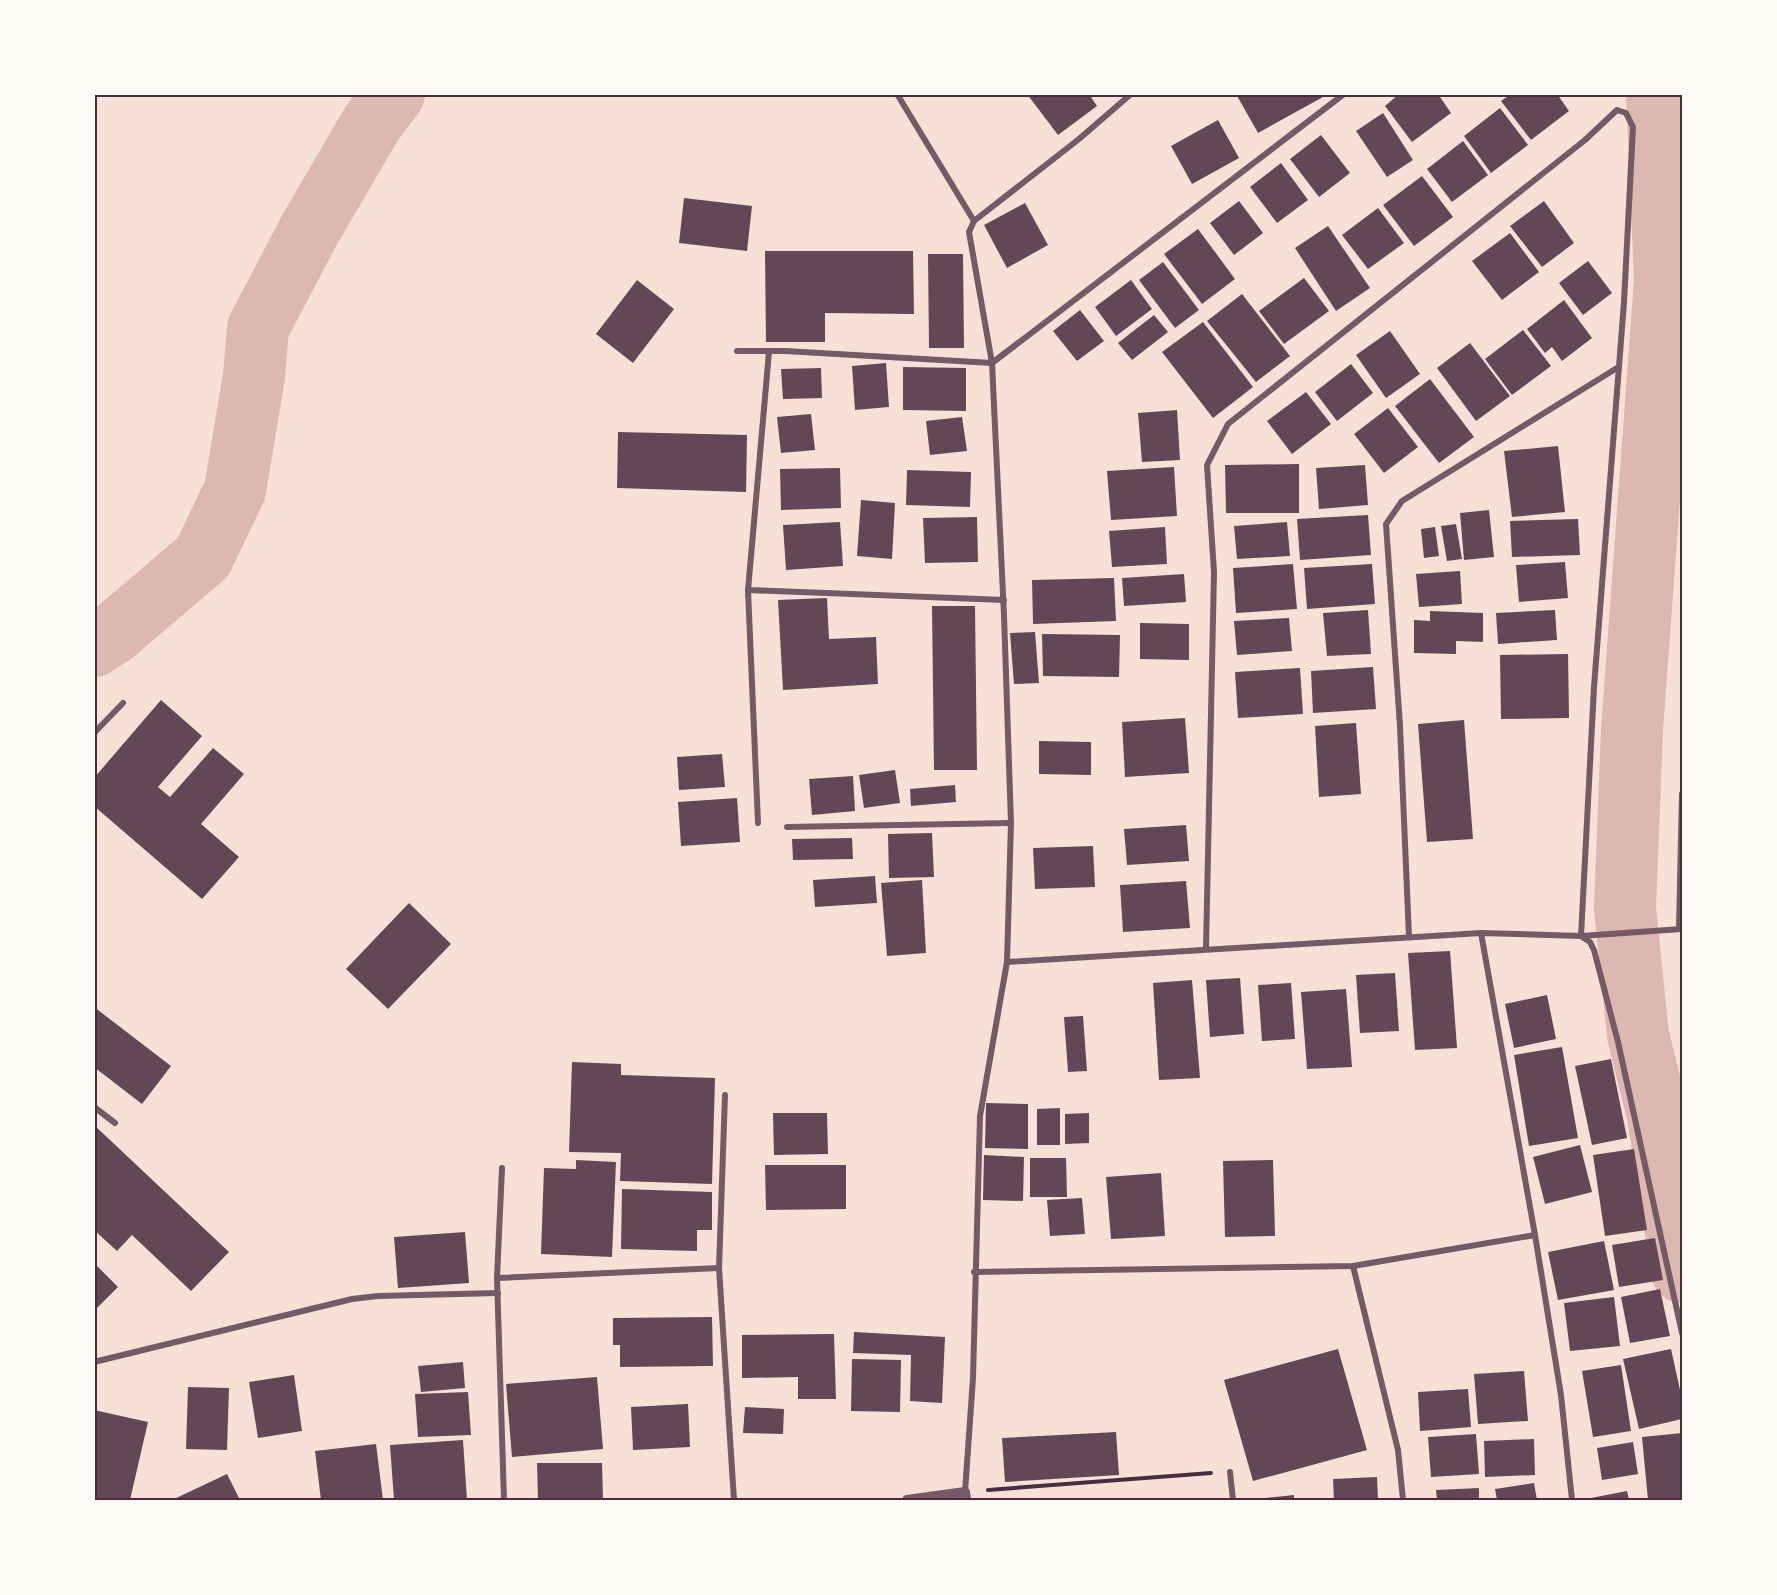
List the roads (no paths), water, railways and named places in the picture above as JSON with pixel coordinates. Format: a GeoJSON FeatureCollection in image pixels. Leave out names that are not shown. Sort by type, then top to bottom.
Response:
{"type":"FeatureCollection","features":[{"type":"Feature","properties":{"kind":"street"},"geometry":{"type":"LineString","coordinates":[[897,94],[974,221]]}},
{"type":"Feature","properties":{"kind":"street"},"geometry":{"type":"LineString","coordinates":[[907,1500],[965,1496],[973,1378],[974,1272],[980,1116],[1007,962],[1011,823],[1004,600],[992,363],[969,232],[974,221],[1079,139],[1131,94]]}},
{"type":"Feature","properties":{"kind":"street"},"geometry":{"type":"LineString","coordinates":[[737,351],[992,363],[1344,94]]}},
{"type":"Feature","properties":{"kind":"street"},"geometry":{"type":"LineString","coordinates":[[1206,949],[1214,572],[1207,465],[1228,424],[1585,140],[1617,110],[1626,113],[1633,127],[1624,302],[1617,368],[1594,687],[1581,936]]}},
{"type":"Feature","properties":{"kind":"street"},"geometry":{"type":"LineString","coordinates":[[758,822],[748,590],[769,352]]}},
{"type":"Feature","properties":{"kind":"street"},"geometry":{"type":"LineString","coordinates":[[1409,937],[1400,726],[1386,524],[1402,501],[1617,368]]}},
{"type":"Feature","properties":{"kind":"street"},"geometry":{"type":"LineString","coordinates":[[748,590],[1004,600]]}},
{"type":"Feature","properties":{"kind":"street"},"geometry":{"type":"LineString","coordinates":[[94,733],[123,703]]}},
{"type":"Feature","properties":{"kind":"street"},"geometry":{"type":"LineString","coordinates":[[1007,962],[1481,933],[1581,936],[1679,929],[1683,794]]}},
{"type":"Feature","properties":{"kind":"street"},"geometry":{"type":"LineString","coordinates":[[787,827],[1011,823]]}},
{"type":"Feature","properties":{"kind":"street"},"geometry":{"type":"LineString","coordinates":[[1481,933],[1535,1234],[1561,1395],[1572,1500]]}},
{"type":"Feature","properties":{"kind":"street"},"geometry":{"type":"LineString","coordinates":[[1581,936],[1590,942],[1594,950],[1618,1042],[1683,1333]]}},
{"type":"Feature","properties":{"kind":"street"},"geometry":{"type":"LineString","coordinates":[[726,1095],[719,1268],[734,1500]]}},
{"type":"Feature","properties":{"kind":"street"},"geometry":{"type":"LineString","coordinates":[[94,1107],[115,1124]]}},
{"type":"Feature","properties":{"kind":"street"},"geometry":{"type":"LineString","coordinates":[[502,1168],[497,1278],[504,1500]]}},
{"type":"Feature","properties":{"kind":"street"},"geometry":{"type":"LineString","coordinates":[[974,1272],[1353,1266],[1535,1234]]}},
{"type":"Feature","properties":{"kind":"street"},"geometry":{"type":"LineString","coordinates":[[1353,1266],[1398,1450],[1403,1500]]}},
{"type":"Feature","properties":{"kind":"street"},"geometry":{"type":"LineString","coordinates":[[497,1278],[719,1268]]}},
{"type":"Feature","properties":{"kind":"street"},"geometry":{"type":"LineString","coordinates":[[94,1362],[352,1299],[378,1296],[498,1293]]}},
{"type":"Feature","properties":{"kind":"street"},"geometry":{"type":"LineString","coordinates":[[1230,1472],[1233,1500]]}},
{"type":"Feature","properties":{"kind":"waterway"},"geometry":{"type":"LineString","coordinates":[[94,646],[114,633],[203,557],[235,490],[254,376],[258,328],[310,229],[372,123],[394,94]]}},
{"type":"Feature","properties":{"kind":"waterway"},"geometry":{"type":"LineString","coordinates":[[1657,94],[1665,280],[1632,730],[1625,908],[1638,1035],[1658,1116],[1682,1272]]}}]}
